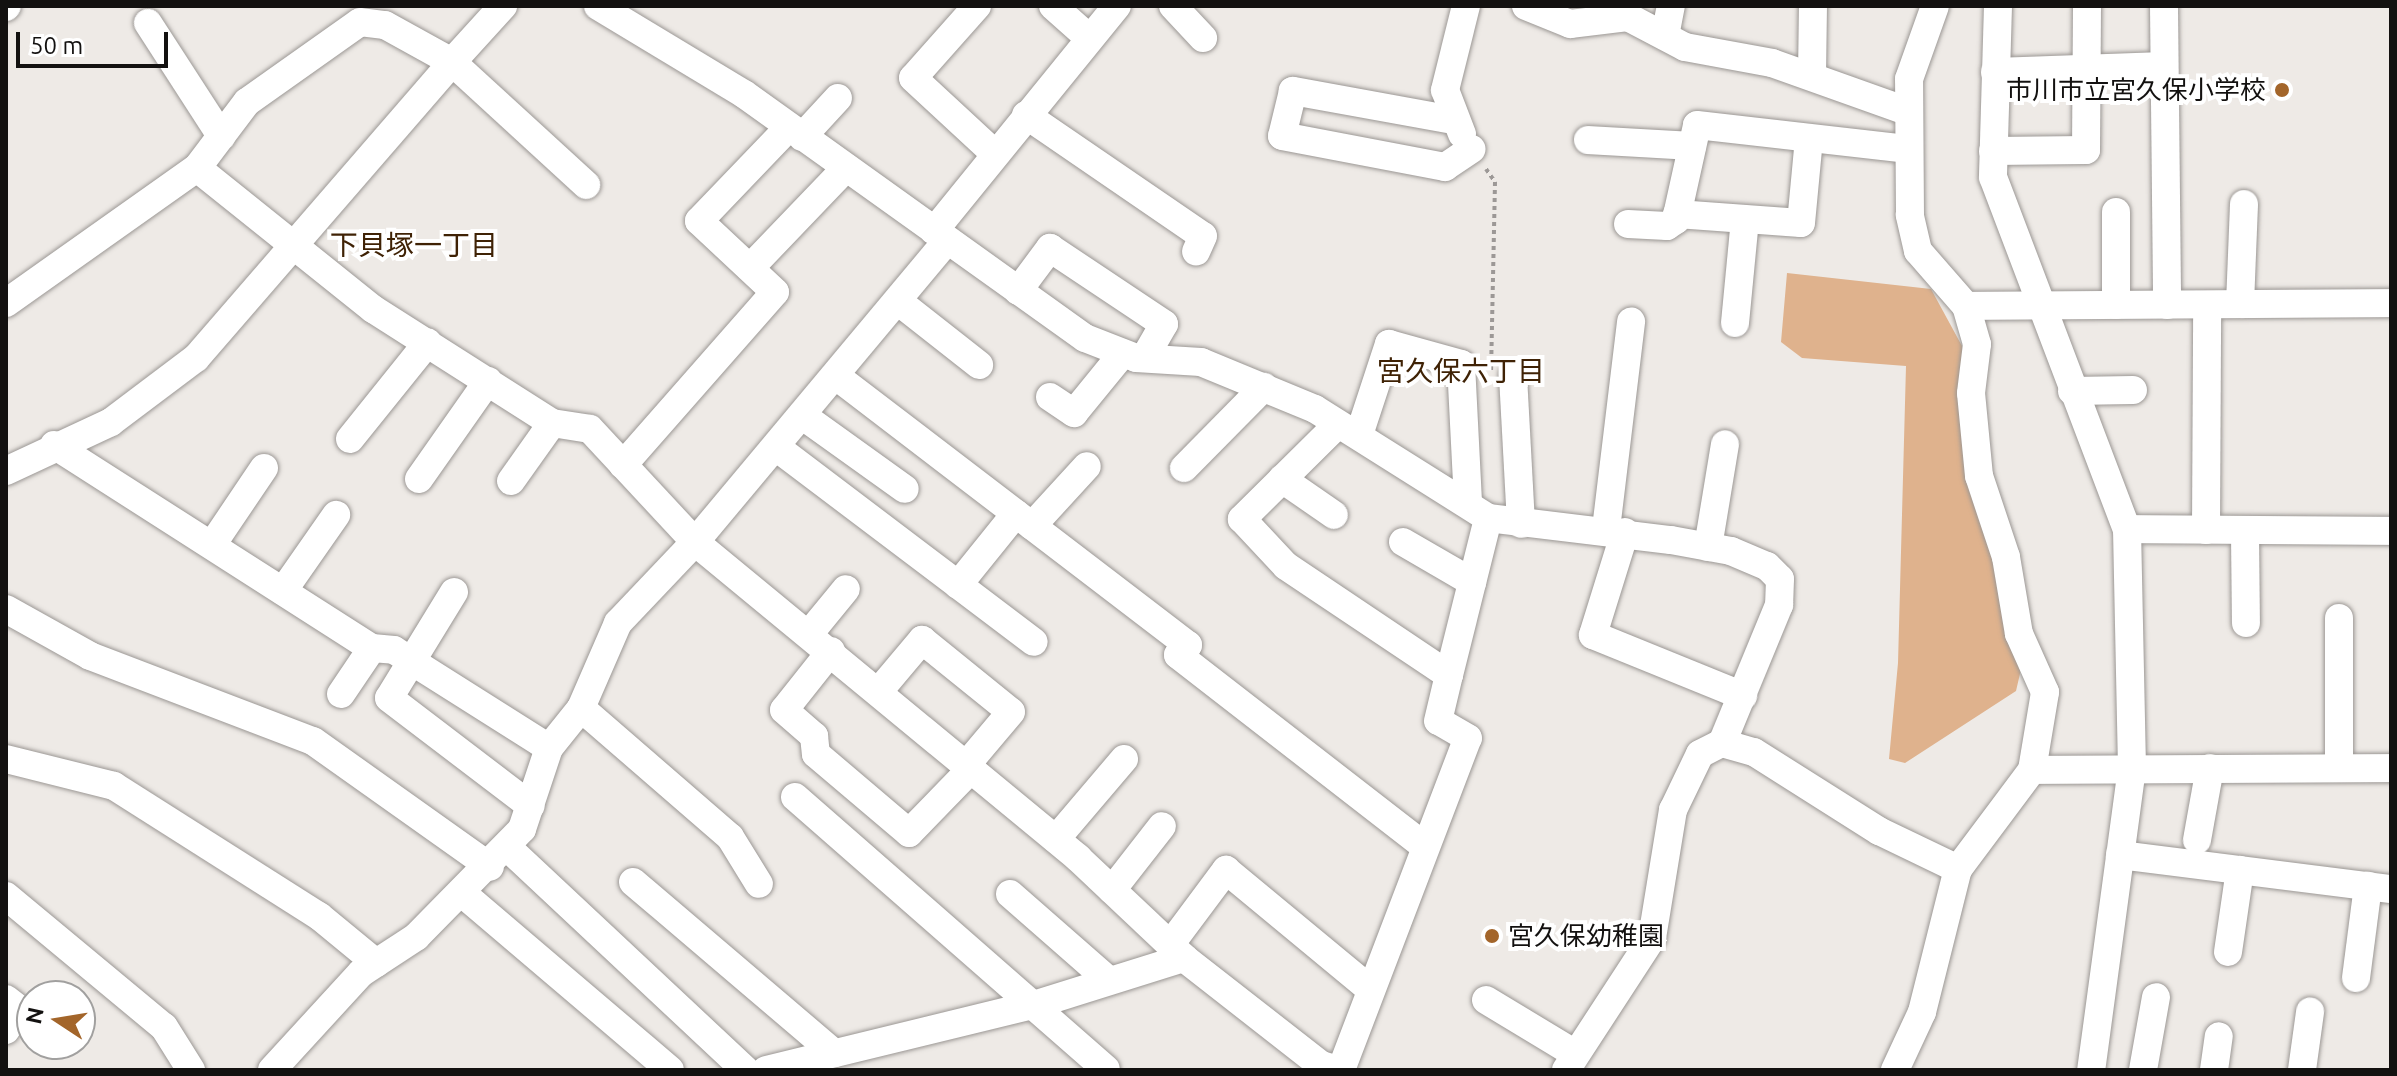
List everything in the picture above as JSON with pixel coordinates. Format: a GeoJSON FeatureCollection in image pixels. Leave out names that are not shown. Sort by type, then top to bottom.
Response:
{"type":"FeatureCollection","features":[{"type":"Feature","properties":{"kind":"street"},"geometry":{"type":"LineString","coordinates":[[6,471],[54,445],[111,422],[196,358],[503,6]]}},
{"type":"Feature","properties":{"kind":"street"},"geometry":{"type":"LineString","coordinates":[[598,6],[796,132],[1085,338],[1133,355],[1201,362],[1264,387],[1348,430],[1478,510],[1521,524],[1616,531],[1708,547],[1767,566],[1780,579],[1779,605],[1722,743],[1700,754],[1673,810],[1652,938],[1570,1062],[1486,1000]]}},
{"type":"Feature","properties":{"kind":"street"},"geometry":{"type":"LineString","coordinates":[[977,6],[913,78],[995,154]]}},
{"type":"Feature","properties":{"kind":"street"},"geometry":{"type":"LineString","coordinates":[[1053,6],[1088,37]]}},
{"type":"Feature","properties":{"kind":"street"},"geometry":{"type":"LineString","coordinates":[[272,1070],[376,963],[416,937],[498,857],[531,806],[549,748],[581,708],[618,623],[695,542],[899,302],[995,154],[1088,37],[1117,6]]}},
{"type":"Feature","properties":{"kind":"street"},"geometry":{"type":"LineString","coordinates":[[1173,6],[1203,38]]}},
{"type":"Feature","properties":{"kind":"street"},"geometry":{"type":"LineString","coordinates":[[1453,120],[1293,91],[1282,136],[1445,167],[1475,153],[1453,120],[1446,66],[1466,6]]}},
{"type":"Feature","properties":{"kind":"street"},"geometry":{"type":"LineString","coordinates":[[1526,6],[1570,24],[1628,17],[1665,36],[1721,57],[1812,76],[1840,92],[1907,111]]}},
{"type":"Feature","properties":{"kind":"street"},"geometry":{"type":"LineString","coordinates":[[1665,36],[1671,6]]}},
{"type":"Feature","properties":{"kind":"street"},"geometry":{"type":"LineString","coordinates":[[1812,76],[1813,6]]}},
{"type":"Feature","properties":{"kind":"street"},"geometry":{"type":"LineString","coordinates":[[1895,1070],[1922,1012],[1958,869],[2032,770],[2045,692],[2019,634],[2006,557],[1979,476],[1971,393],[1977,344],[1966,306],[1918,251],[1907,149],[1909,79],[1935,6]]}},
{"type":"Feature","properties":{"kind":"street"},"geometry":{"type":"LineString","coordinates":[[1998,6],[1993,177],[2038,306],[2127,529],[2132,768],[2091,1070]]}},
{"type":"Feature","properties":{"kind":"street"},"geometry":{"type":"LineString","coordinates":[[1993,151],[2086,150],[2087,6]]}},
{"type":"Feature","properties":{"kind":"street"},"geometry":{"type":"LineString","coordinates":[[2164,6],[2167,305]]}},
{"type":"Feature","properties":{"kind":"street"},"geometry":{"type":"LineString","coordinates":[[6,303],[197,168],[247,102],[374,15],[452,62],[586,185]]}},
{"type":"Feature","properties":{"kind":"street"},"geometry":{"type":"LineString","coordinates":[[148,23],[221,136]]}},
{"type":"Feature","properties":{"kind":"street"},"geometry":{"type":"LineString","coordinates":[[1995,72],[2164,66]]}},
{"type":"Feature","properties":{"kind":"street"},"geometry":{"type":"LineString","coordinates":[[623,465],[775,292],[699,221],[838,98]]}},
{"type":"Feature","properties":{"kind":"street"},"geometry":{"type":"LineString","coordinates":[[1026,115],[1203,236],[1196,252]]}},
{"type":"Feature","properties":{"kind":"street"},"geometry":{"type":"LineString","coordinates":[[1628,224],[1667,226],[1677,214],[1697,125],[1907,149]]}},
{"type":"Feature","properties":{"kind":"street"},"geometry":{"type":"LineString","coordinates":[[1677,214],[1801,223],[1809,138]]}},
{"type":"Feature","properties":{"kind":"street"},"geometry":{"type":"LineString","coordinates":[[1588,140],[1692,146]]}},
{"type":"Feature","properties":{"kind":"street"},"geometry":{"type":"LineString","coordinates":[[197,168],[292,247],[428,342],[552,423],[590,429],[695,542],[1056,839],[1177,952],[1330,1069],[1370,989],[1468,738],[1438,721],[1472,582],[1478,510],[1461,364],[1389,344],[1348,430],[1282,479],[1242,519],[1286,566],[1449,675]]}},
{"type":"Feature","properties":{"kind":"street"},"geometry":{"type":"LineString","coordinates":[[750,268],[846,168]]}},
{"type":"Feature","properties":{"kind":"street"},"geometry":{"type":"LineString","coordinates":[[2240,304],[2244,204]]}},
{"type":"Feature","properties":{"kind":"street"},"geometry":{"type":"LineString","coordinates":[[2116,212],[2116,305]]}},
{"type":"Feature","properties":{"kind":"street"},"geometry":{"type":"LineString","coordinates":[[1735,323],[1745,219]]}},
{"type":"Feature","properties":{"kind":"street"},"geometry":{"type":"LineString","coordinates":[[1018,291],[1050,248],[1164,324],[1074,413],[1050,397]]}},
{"type":"Feature","properties":{"kind":"street"},"geometry":{"type":"LineString","coordinates":[[899,302],[979,365]]}},
{"type":"Feature","properties":{"kind":"street"},"geometry":{"type":"LineString","coordinates":[[1966,306],[2391,303]]}},
{"type":"Feature","properties":{"kind":"street"},"geometry":{"type":"LineString","coordinates":[[2206,530],[2207,305]]}},
{"type":"Feature","properties":{"kind":"street"},"geometry":{"type":"LineString","coordinates":[[1631,322],[1616,531],[1593,635],[1743,696]]}},
{"type":"Feature","properties":{"kind":"street"},"geometry":{"type":"LineString","coordinates":[[350,439],[428,342]]}},
{"type":"Feature","properties":{"kind":"street"},"geometry":{"type":"LineString","coordinates":[[836,376],[1188,645],[1178,655],[1424,846]]}},
{"type":"Feature","properties":{"kind":"street"},"geometry":{"type":"LineString","coordinates":[[1513,376],[1521,524]]}},
{"type":"Feature","properties":{"kind":"street"},"geometry":{"type":"LineString","coordinates":[[419,479],[488,381]]}},
{"type":"Feature","properties":{"kind":"street"},"geometry":{"type":"LineString","coordinates":[[1184,468],[1264,387]]}},
{"type":"Feature","properties":{"kind":"street"},"geometry":{"type":"LineString","coordinates":[[2072,391],[2133,390]]}},
{"type":"Feature","properties":{"kind":"street"},"geometry":{"type":"LineString","coordinates":[[803,416],[905,489]]}},
{"type":"Feature","properties":{"kind":"street"},"geometry":{"type":"LineString","coordinates":[[511,481],[552,423]]}},
{"type":"Feature","properties":{"kind":"street"},"geometry":{"type":"LineString","coordinates":[[1708,547],[1725,444]]}},
{"type":"Feature","properties":{"kind":"street"},"geometry":{"type":"LineString","coordinates":[[54,445],[372,648],[413,657],[549,748]]}},
{"type":"Feature","properties":{"kind":"street"},"geometry":{"type":"LineString","coordinates":[[776,447],[1034,642]]}},
{"type":"Feature","properties":{"kind":"street"},"geometry":{"type":"LineString","coordinates":[[958,585],[1024,520],[1087,466]]}},
{"type":"Feature","properties":{"kind":"street"},"geometry":{"type":"LineString","coordinates":[[212,545],[264,468]]}},
{"type":"Feature","properties":{"kind":"street"},"geometry":{"type":"LineString","coordinates":[[1282,479],[1334,515]]}},
{"type":"Feature","properties":{"kind":"street"},"geometry":{"type":"LineString","coordinates":[[283,591],[336,515]]}},
{"type":"Feature","properties":{"kind":"street"},"geometry":{"type":"LineString","coordinates":[[2127,529],[2245,534],[2391,531]]}},
{"type":"Feature","properties":{"kind":"street"},"geometry":{"type":"LineString","coordinates":[[2245,534],[2246,623]]}},
{"type":"Feature","properties":{"kind":"street"},"geometry":{"type":"LineString","coordinates":[[1403,542],[1472,582]]}},
{"type":"Feature","properties":{"kind":"street"},"geometry":{"type":"LineString","coordinates":[[846,589],[784,710],[814,736],[816,754],[909,833],[969,766],[1011,712],[922,640],[879,691]]}},
{"type":"Feature","properties":{"kind":"street"},"geometry":{"type":"LineString","coordinates":[[454,592],[389,698],[531,806]]}},
{"type":"Feature","properties":{"kind":"street"},"geometry":{"type":"LineString","coordinates":[[8,613],[90,656],[313,741],[498,857],[745,1070]]}},
{"type":"Feature","properties":{"kind":"street"},"geometry":{"type":"LineString","coordinates":[[2339,618],[2339,768]]}},
{"type":"Feature","properties":{"kind":"street"},"geometry":{"type":"LineString","coordinates":[[341,694],[372,648]]}},
{"type":"Feature","properties":{"kind":"street"},"geometry":{"type":"LineString","coordinates":[[581,708],[730,837],[759,884]]}},
{"type":"Feature","properties":{"kind":"street"},"geometry":{"type":"LineString","coordinates":[[1722,743],[1754,752],[1879,831],[1958,869]]}},
{"type":"Feature","properties":{"kind":"street"},"geometry":{"type":"LineString","coordinates":[[6,759],[114,786],[319,916],[376,963]]}},
{"type":"Feature","properties":{"kind":"street"},"geometry":{"type":"LineString","coordinates":[[1056,839],[1124,759]]}},
{"type":"Feature","properties":{"kind":"street"},"geometry":{"type":"LineString","coordinates":[[2197,840],[2210,768]]}},
{"type":"Feature","properties":{"kind":"street"},"geometry":{"type":"LineString","coordinates":[[2032,770],[2391,768]]}},
{"type":"Feature","properties":{"kind":"street"},"geometry":{"type":"LineString","coordinates":[[795,797],[1037,1004],[1106,1069]]}},
{"type":"Feature","properties":{"kind":"street"},"geometry":{"type":"LineString","coordinates":[[1112,890],[1162,826]]}},
{"type":"Feature","properties":{"kind":"street"},"geometry":{"type":"LineString","coordinates":[[2120,855],[2379,888],[2356,978]]}},
{"type":"Feature","properties":{"kind":"street"},"geometry":{"type":"LineString","coordinates":[[766,1070],[1037,1004],[1177,952],[1226,870],[1370,989]]}},
{"type":"Feature","properties":{"kind":"street"},"geometry":{"type":"LineString","coordinates":[[2228,952],[2240,870]]}},
{"type":"Feature","properties":{"kind":"street"},"geometry":{"type":"LineString","coordinates":[[633,882],[834,1053]]}},
{"type":"Feature","properties":{"kind":"street"},"geometry":{"type":"LineString","coordinates":[[462,893],[670,1070]]}},
{"type":"Feature","properties":{"kind":"street"},"geometry":{"type":"LineString","coordinates":[[1010,894],[1107,979]]}},
{"type":"Feature","properties":{"kind":"street"},"geometry":{"type":"LineString","coordinates":[[6,896],[164,1027],[191,1070]]}},
{"type":"Feature","properties":{"kind":"street"},"geometry":{"type":"LineString","coordinates":[[2143,1070],[2156,997]]}},
{"type":"Feature","properties":{"kind":"street"},"geometry":{"type":"LineString","coordinates":[[6,999],[19,1009],[6,1030]]}},
{"type":"Feature","properties":{"kind":"street"},"geometry":{"type":"LineString","coordinates":[[2302,1070],[2310,1012]]}},
{"type":"Feature","properties":{"kind":"street"},"geometry":{"type":"LineString","coordinates":[[2214,1070],[2219,1036]]}},
{"type":"Feature","properties":{"kind":"path"},"geometry":{"type":"LineString","coordinates":[[1475,153],[1495,182],[1487,370],[1513,376]]}},
{"type":"Feature","properties":{"kind":"shaded area"},"geometry":{"type":"Polygon","coordinates":[[[1787,273],[1931,289],[1968,357],[2022,665],[2016,691],[1905,763],[1889,759],[1898,663],[1906,366],[1802,358],[1781,342],[1787,273]]]}},
{"type":"Feature","properties":{"kind":"place","name":"市川市立宮久保小学校"},"geometry":{"type":"Point","coordinates":[2282,90]}},
{"type":"Feature","properties":{"kind":"place","name":"宮久保幼稚園"},"geometry":{"type":"Point","coordinates":[1492,936]}},
{"type":"Feature","properties":{"kind":"district","name":"下貝塚一丁目"},"geometry":{"type":"Point","coordinates":[414,245]}},
{"type":"Feature","properties":{"kind":"district","name":"宮久保六丁目"},"geometry":{"type":"Point","coordinates":[1461,371]}}]}
